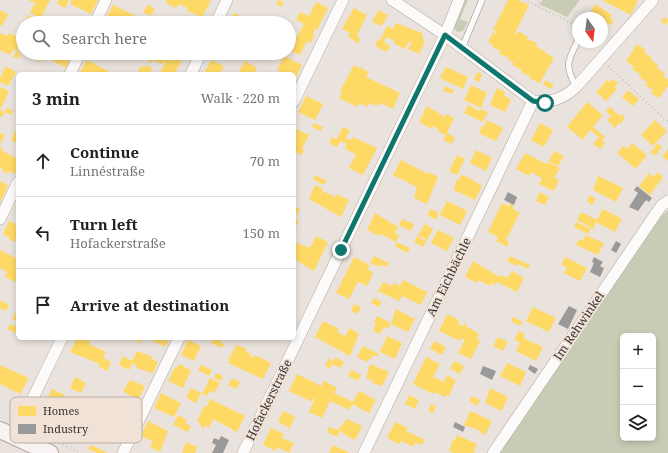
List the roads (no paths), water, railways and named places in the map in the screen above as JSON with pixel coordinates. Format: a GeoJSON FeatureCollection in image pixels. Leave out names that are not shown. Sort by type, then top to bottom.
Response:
{"type":"FeatureCollection","features":[{"type":"Feature","properties":{"kind":"main road"},"geometry":{"type":"LineString","coordinates":[[27,443],[50,453]]}},
{"type":"Feature","properties":{"kind":"street"},"geometry":{"type":"LineString","coordinates":[[98,16],[106,0]]}},
{"type":"Feature","properties":{"kind":"street"},"geometry":{"type":"LineString","coordinates":[[219,16],[227,0]]}},
{"type":"Feature","properties":{"kind":"street"},"geometry":{"type":"LineString","coordinates":[[296,97],[343,0]]}},
{"type":"Feature","properties":{"kind":"street"},"geometry":{"type":"LineString","coordinates":[[392,0],[445,35],[533,101],[545,103],[566,95],[576,87],[653,0]]}},
{"type":"Feature","properties":{"kind":"street","name":"Hofackerstraße"},"geometry":{"type":"LineString","coordinates":[[243,453],[445,35],[459,0]]}},
{"type":"Feature","properties":{"kind":"street"},"geometry":{"type":"LineString","coordinates":[[71,72],[77,60]]}},
{"type":"Feature","properties":{"kind":"street"},"geometry":{"type":"LineString","coordinates":[[192,72],[198,60]]}},
{"type":"Feature","properties":{"kind":"street","name":"Am Eichbächle"},"geometry":{"type":"LineString","coordinates":[[364,453],[533,101]]}},
{"type":"Feature","properties":{"kind":"street"},"geometry":{"type":"LineString","coordinates":[[0,219],[16,186]]}},
{"type":"Feature","properties":{"kind":"street","name":"Im Rehwinkel"},"geometry":{"type":"LineString","coordinates":[[493,453],[661,206],[668,201]]}},
{"type":"Feature","properties":{"kind":"street"},"geometry":{"type":"LineString","coordinates":[[28,397],[61,340]]}},
{"type":"Feature","properties":{"kind":"street"},"geometry":{"type":"LineString","coordinates":[[142,414],[178,340]]}},
{"type":"Feature","properties":{"kind":"street"},"geometry":{"type":"LineString","coordinates":[[123,453],[128,443]]}},
{"type":"Feature","properties":{"kind":"lane"},"geometry":{"type":"LineString","coordinates":[[462,48],[482,0]]}},
{"type":"Feature","properties":{"kind":"lane"},"geometry":{"type":"LineString","coordinates":[[574,48],[568,62],[570,75],[576,87]]}}]}
